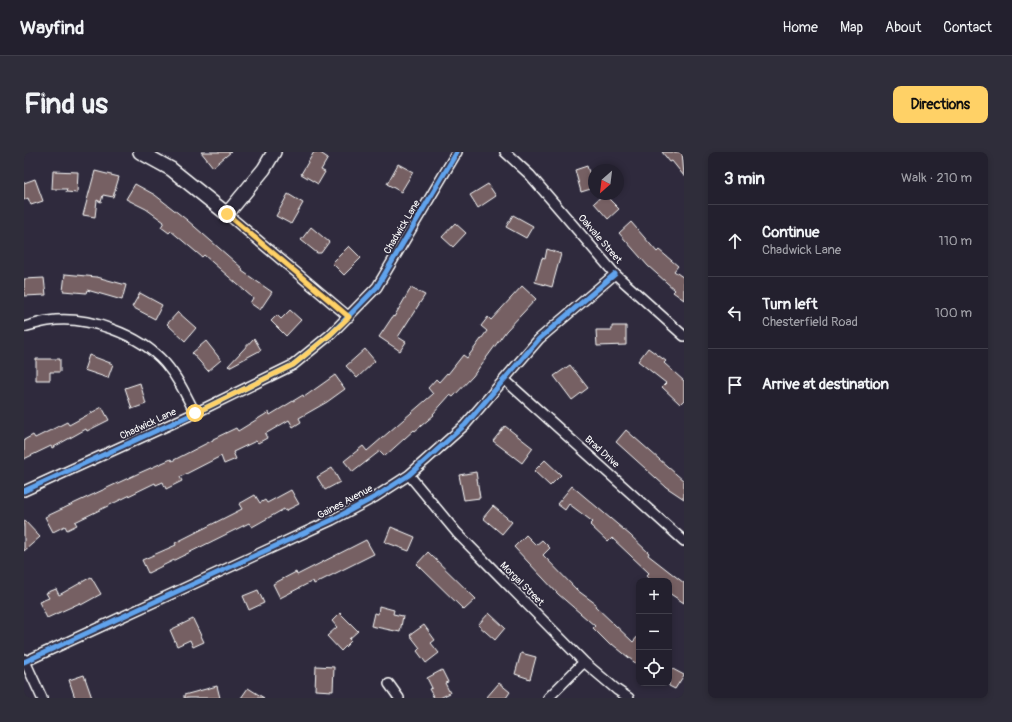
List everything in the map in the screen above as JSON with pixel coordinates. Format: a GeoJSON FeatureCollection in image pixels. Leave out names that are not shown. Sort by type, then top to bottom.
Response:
{"type":"FeatureCollection","features":[{"type":"Feature","properties":{"kind":"street"},"geometry":{"type":"LineString","coordinates":[[140,152],[171,169],[227,214],[349,317]]}},
{"type":"Feature","properties":{"kind":"street"},"geometry":{"type":"LineString","coordinates":[[227,214],[264,169],[274,152]]}},
{"type":"Feature","properties":{"kind":"street","name":"Chadwick Lane"},"geometry":{"type":"LineString","coordinates":[[24,491],[195,413],[293,365],[331,334],[349,317],[376,287],[457,152]]}},
{"type":"Feature","properties":{"kind":"street","name":"Oakvale Street"},"geometry":{"type":"LineString","coordinates":[[505,152],[530,175],[615,274],[684,336]]}},
{"type":"Feature","properties":{"kind":"street","name":"Gaines Avenue"},"geometry":{"type":"LineString","coordinates":[[24,661],[332,520],[375,497],[409,475],[465,425],[505,380],[539,338],[615,274]]}},
{"type":"Feature","properties":{"kind":"street"},"geometry":{"type":"LineString","coordinates":[[24,327],[49,321],[85,322],[107,326],[139,341],[164,362],[179,381],[195,413]]}},
{"type":"Feature","properties":{"kind":"street","name":"Brad Drive"},"geometry":{"type":"LineString","coordinates":[[505,380],[684,541]]}},
{"type":"Feature","properties":{"kind":"street","name":"Morgal Street"},"geometry":{"type":"LineString","coordinates":[[409,475],[457,533],[584,662],[617,690],[629,698]]}},
{"type":"Feature","properties":{"kind":"street"},"geometry":{"type":"LineString","coordinates":[[24,661],[42,698]]}},
{"type":"Feature","properties":{"kind":"street"},"geometry":{"type":"LineString","coordinates":[[548,698],[584,662]]}},
{"type":"Feature","properties":{"kind":"street"},"geometry":{"type":"LineString","coordinates":[[389,684],[399,698]]}},
{"type":"Feature","properties":{"kind":"building"},"geometry":{"type":"Polygon","coordinates":[[[201,152],[231,152],[213,167],[201,152]]]}},
{"type":"Feature","properties":{"kind":"building"},"geometry":{"type":"Polygon","coordinates":[[[314,152],[319,152],[328,158],[321,170],[325,172],[318,184],[301,174],[314,152]]]}},
{"type":"Feature","properties":{"kind":"building"},"geometry":{"type":"Polygon","coordinates":[[[662,152],[682,152],[684,176],[672,161],[670,162],[662,152]]]}},
{"type":"Feature","properties":{"kind":"building"},"geometry":{"type":"Polygon","coordinates":[[[398,164],[413,172],[401,192],[387,184],[398,164]]]}},
{"type":"Feature","properties":{"kind":"building"},"geometry":{"type":"Polygon","coordinates":[[[587,166],[588,190],[581,192],[575,170],[587,166]]]}},
{"type":"Feature","properties":{"kind":"building"},"geometry":{"type":"Polygon","coordinates":[[[53,171],[78,172],[77,193],[66,192],[67,189],[52,189],[53,171]]]}},
{"type":"Feature","properties":{"kind":"building"},"geometry":{"type":"Polygon","coordinates":[[[95,171],[119,177],[113,197],[103,195],[101,202],[97,200],[95,217],[83,215],[95,171]]]}},
{"type":"Feature","properties":{"kind":"building"},"geometry":{"type":"Polygon","coordinates":[[[35,179],[43,201],[31,205],[28,198],[24,200],[24,183],[35,179]]]}},
{"type":"Feature","properties":{"kind":"building"},"geometry":{"type":"Polygon","coordinates":[[[135,184],[155,195],[187,220],[243,269],[242,271],[272,292],[260,310],[250,303],[253,298],[204,255],[202,257],[171,231],[169,233],[161,227],[164,222],[146,209],[126,199],[135,184]]]}},
{"type":"Feature","properties":{"kind":"building"},"geometry":{"type":"Polygon","coordinates":[[[488,184],[496,196],[478,208],[470,195],[488,184]]]}},
{"type":"Feature","properties":{"kind":"building"},"geometry":{"type":"Polygon","coordinates":[[[288,194],[303,203],[291,224],[276,216],[288,194]]]}},
{"type":"Feature","properties":{"kind":"building"},"geometry":{"type":"Polygon","coordinates":[[[597,200],[610,200],[619,209],[608,219],[594,203],[597,200]]]}},
{"type":"Feature","properties":{"kind":"building"},"geometry":{"type":"Polygon","coordinates":[[[513,215],[533,226],[526,238],[506,227],[513,215]]]}},
{"type":"Feature","properties":{"kind":"building"},"geometry":{"type":"Polygon","coordinates":[[[631,222],[657,252],[659,250],[678,266],[674,271],[684,278],[684,300],[673,292],[675,290],[648,266],[619,233],[631,222]]]}},
{"type":"Feature","properties":{"kind":"building"},"geometry":{"type":"Polygon","coordinates":[[[455,223],[466,233],[453,247],[442,237],[455,223]]]}},
{"type":"Feature","properties":{"kind":"building"},"geometry":{"type":"Polygon","coordinates":[[[311,227],[329,242],[321,253],[317,253],[301,240],[311,227]]]}},
{"type":"Feature","properties":{"kind":"building"},"geometry":{"type":"Polygon","coordinates":[[[349,246],[361,258],[344,275],[332,263],[349,246]]]}},
{"type":"Feature","properties":{"kind":"building"},"geometry":{"type":"Polygon","coordinates":[[[547,249],[561,254],[552,287],[535,282],[542,258],[545,259],[547,249]]]}},
{"type":"Feature","properties":{"kind":"building"},"geometry":{"type":"Polygon","coordinates":[[[65,274],[97,277],[126,285],[122,300],[87,290],[86,293],[63,291],[65,274]]]}},
{"type":"Feature","properties":{"kind":"building"},"geometry":{"type":"Polygon","coordinates":[[[44,278],[46,295],[24,296],[24,279],[44,278]]]}},
{"type":"Feature","properties":{"kind":"building"},"geometry":{"type":"Polygon","coordinates":[[[522,286],[536,299],[506,331],[473,376],[453,397],[450,395],[433,414],[434,415],[415,431],[414,430],[385,456],[380,451],[353,472],[344,461],[363,446],[367,451],[433,394],[428,388],[436,379],[439,382],[447,373],[448,374],[463,355],[467,358],[487,331],[481,326],[488,317],[491,320],[522,286]]]}},
{"type":"Feature","properties":{"kind":"building"},"geometry":{"type":"Polygon","coordinates":[[[411,288],[425,295],[398,337],[406,342],[400,351],[379,337],[393,316],[394,317],[411,288]]]}},
{"type":"Feature","properties":{"kind":"building"},"geometry":{"type":"Polygon","coordinates":[[[140,293],[162,305],[155,319],[132,307],[140,293]]]}},
{"type":"Feature","properties":{"kind":"building"},"geometry":{"type":"Polygon","coordinates":[[[290,310],[301,320],[286,336],[271,321],[277,315],[281,319],[290,310]]]}},
{"type":"Feature","properties":{"kind":"building"},"geometry":{"type":"Polygon","coordinates":[[[178,312],[196,328],[185,341],[167,324],[178,312]]]}},
{"type":"Feature","properties":{"kind":"building"},"geometry":{"type":"Polygon","coordinates":[[[612,326],[626,326],[626,345],[597,346],[596,330],[612,330],[612,326]]]}},
{"type":"Feature","properties":{"kind":"building"},"geometry":{"type":"Polygon","coordinates":[[[254,338],[261,350],[229,367],[228,366],[254,338]]]}},
{"type":"Feature","properties":{"kind":"building"},"geometry":{"type":"Polygon","coordinates":[[[206,341],[221,360],[208,371],[192,353],[206,341]]]}},
{"type":"Feature","properties":{"kind":"building"},"geometry":{"type":"Polygon","coordinates":[[[648,348],[666,361],[664,363],[684,381],[684,400],[680,404],[662,387],[666,383],[638,361],[648,348]]]}},
{"type":"Feature","properties":{"kind":"building"},"geometry":{"type":"Polygon","coordinates":[[[365,349],[375,361],[357,378],[346,366],[365,349]]]}},
{"type":"Feature","properties":{"kind":"building"},"geometry":{"type":"Polygon","coordinates":[[[89,355],[113,364],[108,378],[84,370],[89,355]]]}},
{"type":"Feature","properties":{"kind":"building"},"geometry":{"type":"Polygon","coordinates":[[[36,359],[60,359],[60,372],[50,372],[50,380],[36,380],[36,359]]]}},
{"type":"Feature","properties":{"kind":"building"},"geometry":{"type":"Polygon","coordinates":[[[570,365],[588,388],[572,400],[554,376],[570,365]]]}},
{"type":"Feature","properties":{"kind":"building"},"geometry":{"type":"Polygon","coordinates":[[[335,375],[345,389],[327,402],[299,418],[301,422],[293,427],[289,420],[265,434],[267,438],[258,443],[256,441],[233,452],[236,459],[224,464],[221,456],[180,477],[182,481],[166,489],[163,482],[156,485],[155,483],[75,522],[77,525],[67,530],[65,526],[53,532],[45,517],[171,459],[172,461],[236,428],[238,431],[269,412],[270,415],[303,395],[304,397],[335,375]]]}},
{"type":"Feature","properties":{"kind":"building"},"geometry":{"type":"Polygon","coordinates":[[[140,383],[146,404],[132,409],[125,388],[140,383]]]}},
{"type":"Feature","properties":{"kind":"building"},"geometry":{"type":"Polygon","coordinates":[[[102,407],[109,420],[87,431],[86,429],[52,448],[51,446],[24,459],[24,440],[33,435],[35,438],[67,422],[69,425],[102,407]]]}},
{"type":"Feature","properties":{"kind":"building"},"geometry":{"type":"Polygon","coordinates":[[[505,426],[533,448],[522,463],[493,441],[505,426]]]}},
{"type":"Feature","properties":{"kind":"building"},"geometry":{"type":"Polygon","coordinates":[[[626,430],[684,481],[684,499],[666,487],[616,442],[626,430]]]}},
{"type":"Feature","properties":{"kind":"building"},"geometry":{"type":"Polygon","coordinates":[[[545,460],[561,475],[550,486],[534,471],[545,460]]]}},
{"type":"Feature","properties":{"kind":"building"},"geometry":{"type":"Polygon","coordinates":[[[332,468],[340,482],[325,490],[317,477],[332,468]]]}},
{"type":"Feature","properties":{"kind":"building"},"geometry":{"type":"Polygon","coordinates":[[[476,472],[480,498],[464,500],[459,475],[476,472]]]}},
{"type":"Feature","properties":{"kind":"building"},"geometry":{"type":"Polygon","coordinates":[[[572,486],[630,535],[649,553],[648,555],[684,583],[684,603],[672,595],[672,578],[648,578],[646,576],[649,573],[612,538],[608,542],[590,525],[593,522],[569,504],[565,510],[557,504],[572,486]]]}},
{"type":"Feature","properties":{"kind":"building"},"geometry":{"type":"Polygon","coordinates":[[[291,490],[299,504],[285,511],[284,509],[252,527],[249,523],[148,573],[142,560],[176,545],[175,543],[242,509],[239,504],[255,495],[260,503],[265,500],[267,503],[291,490]]]}},
{"type":"Feature","properties":{"kind":"building"},"geometry":{"type":"Polygon","coordinates":[[[493,506],[512,522],[502,534],[483,518],[493,506]]]}},
{"type":"Feature","properties":{"kind":"building"},"geometry":{"type":"Polygon","coordinates":[[[24,520],[40,537],[24,551],[24,520]]]}},
{"type":"Feature","properties":{"kind":"building"},"geometry":{"type":"Polygon","coordinates":[[[391,527],[415,537],[409,551],[385,542],[391,527]]]}},
{"type":"Feature","properties":{"kind":"building"},"geometry":{"type":"Polygon","coordinates":[[[526,535],[536,545],[542,540],[550,548],[543,555],[577,590],[596,604],[595,606],[633,642],[636,638],[636,664],[612,644],[610,645],[593,628],[595,626],[558,594],[514,547],[526,535]]]}},
{"type":"Feature","properties":{"kind":"building"},"geometry":{"type":"Polygon","coordinates":[[[366,540],[374,554],[314,584],[313,581],[280,598],[273,584],[296,572],[297,575],[366,540]]]}},
{"type":"Feature","properties":{"kind":"building"},"geometry":{"type":"Polygon","coordinates":[[[428,552],[476,599],[464,610],[417,564],[428,552]]]}},
{"type":"Feature","properties":{"kind":"building"},"geometry":{"type":"Polygon","coordinates":[[[91,577],[101,594],[81,605],[80,603],[47,618],[39,602],[49,598],[46,593],[56,589],[59,595],[91,577]]]}},
{"type":"Feature","properties":{"kind":"building"},"geometry":{"type":"Polygon","coordinates":[[[258,590],[264,603],[249,610],[243,596],[258,590]]]}},
{"type":"Feature","properties":{"kind":"building"},"geometry":{"type":"Polygon","coordinates":[[[379,606],[394,610],[393,614],[403,616],[400,632],[371,626],[374,613],[378,614],[379,606]]]}},
{"type":"Feature","properties":{"kind":"building"},"geometry":{"type":"Polygon","coordinates":[[[340,613],[358,631],[349,639],[351,641],[341,651],[327,636],[337,627],[332,621],[340,613]]]}},
{"type":"Feature","properties":{"kind":"building"},"geometry":{"type":"Polygon","coordinates":[[[489,613],[505,628],[495,640],[478,625],[489,613]]]}},
{"type":"Feature","properties":{"kind":"building"},"geometry":{"type":"Polygon","coordinates":[[[193,619],[204,642],[193,647],[190,640],[177,646],[170,630],[193,619]]]}},
{"type":"Feature","properties":{"kind":"building"},"geometry":{"type":"Polygon","coordinates":[[[424,625],[435,640],[431,643],[439,653],[426,663],[417,651],[420,648],[410,635],[424,625]]]}},
{"type":"Feature","properties":{"kind":"building"},"geometry":{"type":"Polygon","coordinates":[[[521,653],[536,657],[530,679],[515,674],[521,653]]]}},
{"type":"Feature","properties":{"kind":"building"},"geometry":{"type":"Polygon","coordinates":[[[316,666],[334,667],[333,691],[315,690],[316,666]]]}},
{"type":"Feature","properties":{"kind":"building"},"geometry":{"type":"Polygon","coordinates":[[[672,669],[684,675],[675,689],[669,686],[672,686],[672,669]]]}},
{"type":"Feature","properties":{"kind":"building"},"geometry":{"type":"Polygon","coordinates":[[[442,670],[448,682],[445,683],[450,693],[440,698],[434,698],[429,689],[432,688],[427,678],[442,670]]]}},
{"type":"Feature","properties":{"kind":"building"},"geometry":{"type":"Polygon","coordinates":[[[84,675],[92,698],[75,698],[69,680],[84,675]]]}},
{"type":"Feature","properties":{"kind":"building"},"geometry":{"type":"Polygon","coordinates":[[[499,683],[510,692],[506,698],[486,698],[499,683]]]}},
{"type":"Feature","properties":{"kind":"building"},"geometry":{"type":"Polygon","coordinates":[[[217,686],[220,698],[184,698],[184,695],[217,686]]]}},
{"type":"Feature","properties":{"kind":"building"},"geometry":{"type":"Polygon","coordinates":[[[248,688],[264,698],[241,698],[248,688]]]}},
{"type":"Feature","properties":{"kind":"cycle path"},"geometry":{"type":"LineString","coordinates":[[24,491],[195,413],[293,365],[331,334],[377,287],[457,152]]}},
{"type":"Feature","properties":{"kind":"cycle path"},"geometry":{"type":"LineString","coordinates":[[24,662],[332,520],[375,497],[409,475],[465,425],[539,339],[615,274]]}},
{"type":"Feature","properties":{"kind":"route"},"geometry":{"type":"LineString","coordinates":[[195,413],[293,365],[349,317],[227,214]]}}]}
